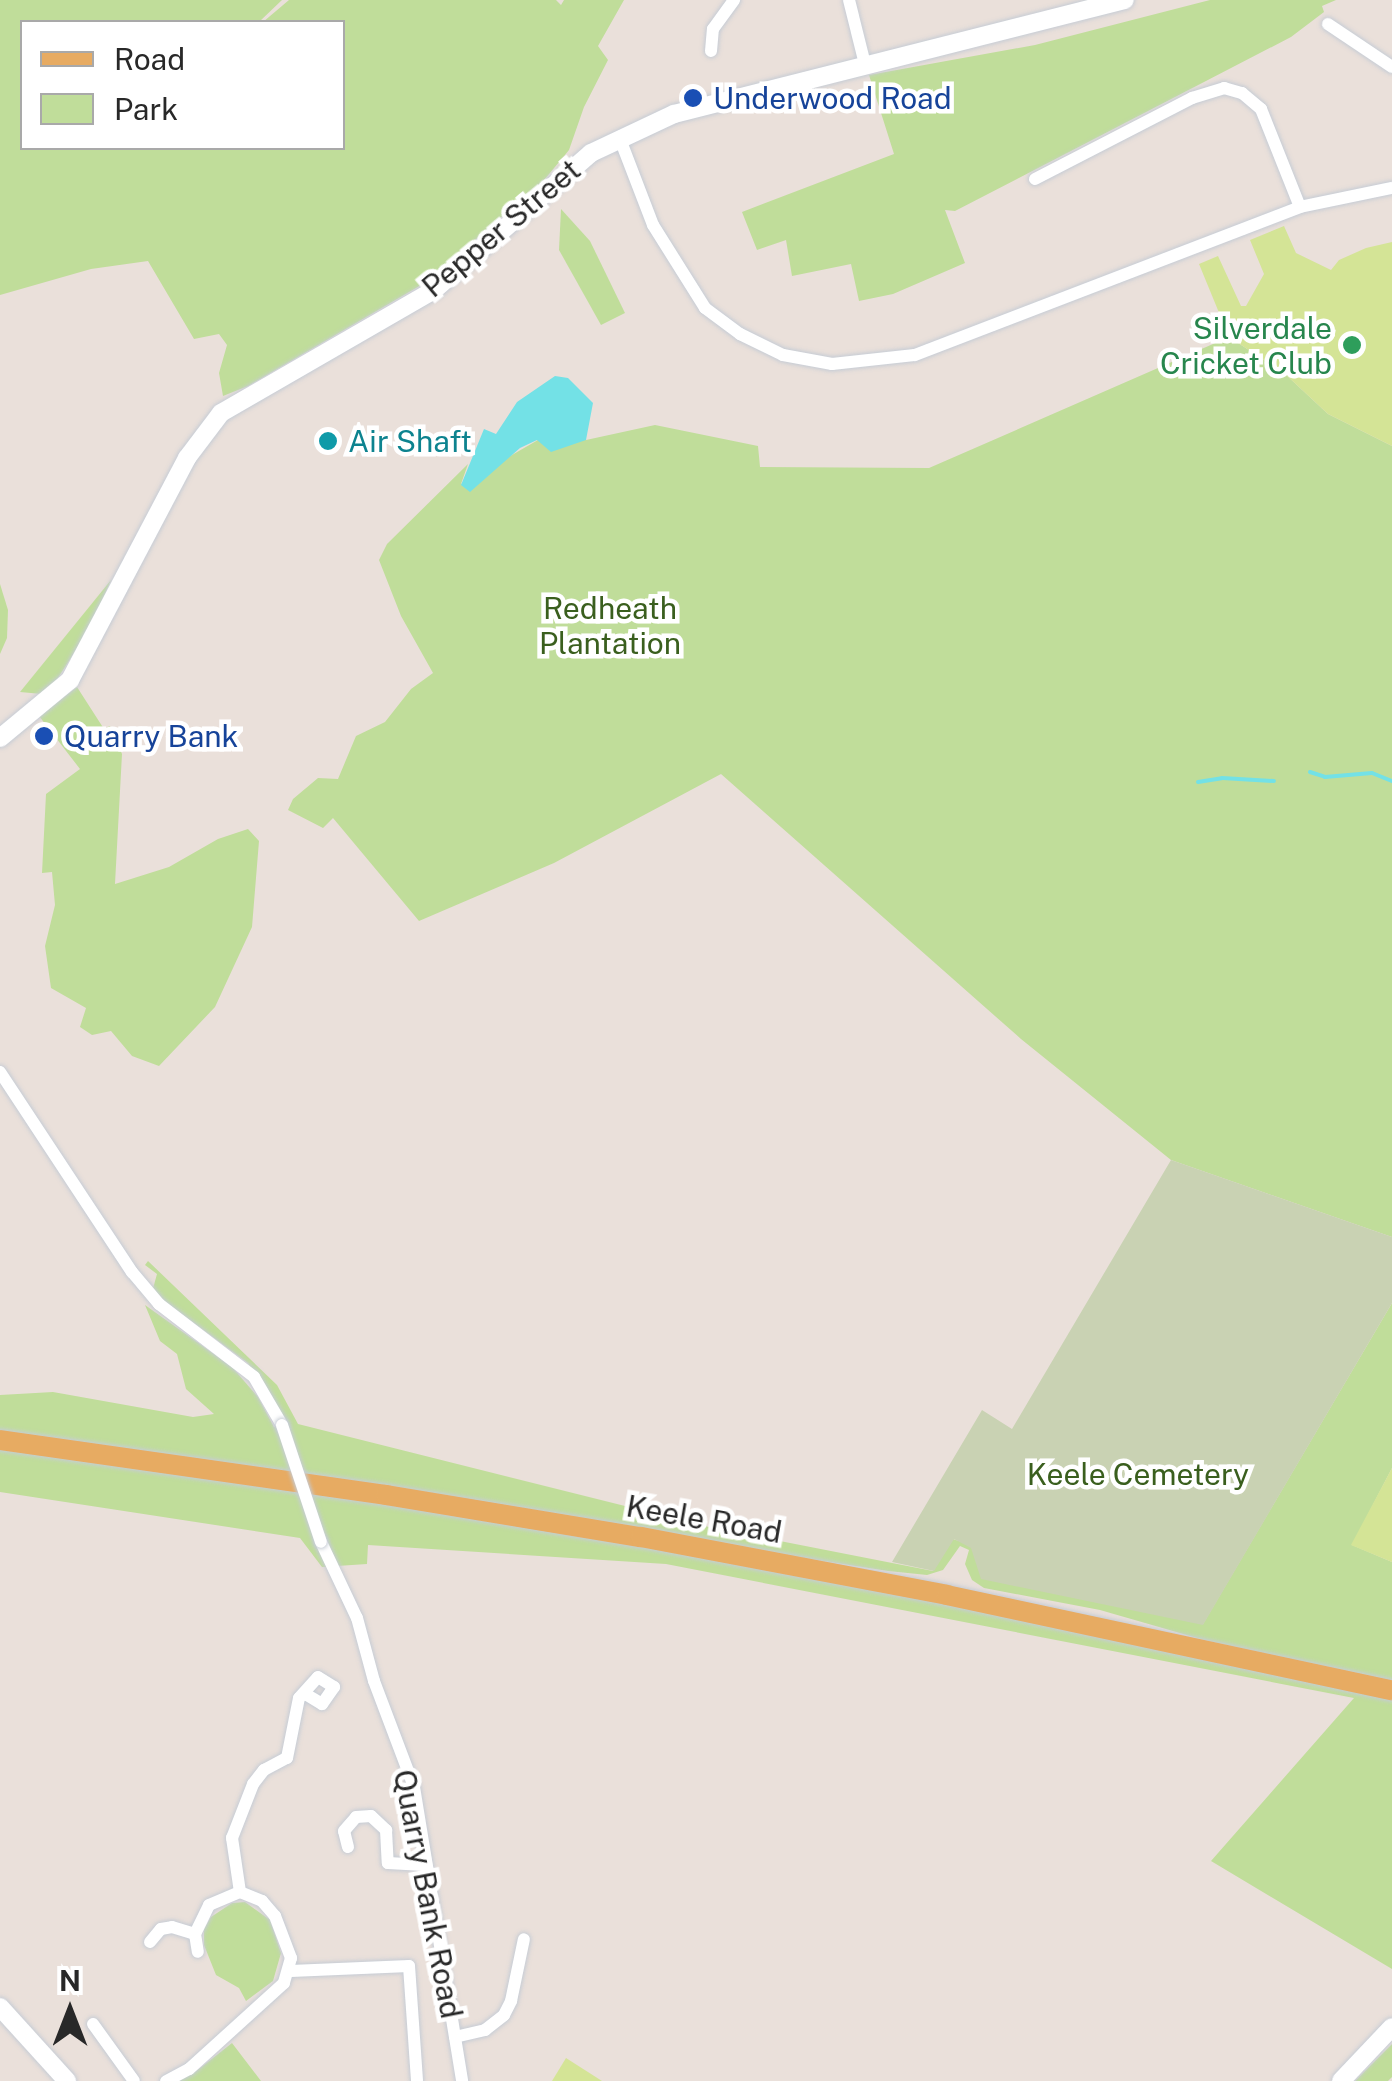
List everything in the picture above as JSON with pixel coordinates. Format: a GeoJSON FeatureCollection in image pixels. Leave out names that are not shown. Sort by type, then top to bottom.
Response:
{"type":"FeatureCollection","features":[{"type":"Feature","properties":{"kind":"main road","name":"Pepper Street"},"geometry":{"type":"LineString","coordinates":[[0,738],[70,680],[187,458],[221,413],[434,290],[572,167],[674,114],[1126,0]]}},
{"type":"Feature","properties":{"kind":"main road","name":"Keele Road"},"geometry":{"type":"LineString","coordinates":[[0,1440],[386,1495],[641,1537],[947,1595],[1392,1690]]}},
{"type":"Feature","properties":{"kind":"main road"},"geometry":{"type":"LineString","coordinates":[[0,2007],[67,2081]]}},
{"type":"Feature","properties":{"kind":"main road"},"geometry":{"type":"LineString","coordinates":[[1341,2081],[1392,2027]]}},
{"type":"Feature","properties":{"kind":"street"},"geometry":{"type":"LineString","coordinates":[[711,51],[713,30],[734,0]]}},
{"type":"Feature","properties":{"kind":"street"},"geometry":{"type":"LineString","coordinates":[[849,0],[865,64]]}},
{"type":"Feature","properties":{"kind":"street"},"geometry":{"type":"LineString","coordinates":[[1328,24],[1392,68]]}},
{"type":"Feature","properties":{"kind":"street"},"geometry":{"type":"LineString","coordinates":[[1035,179],[1052,178],[1212,89],[1231,88],[1261,110],[1300,206]]}},
{"type":"Feature","properties":{"kind":"street"},"geometry":{"type":"LineString","coordinates":[[620,139],[653,226],[705,308],[740,334],[783,355],[832,364],[897,359],[943,346],[1300,206],[1392,188]]}},
{"type":"Feature","properties":{"kind":"street","name":"Quarry Bank Road"},"geometry":{"type":"LineString","coordinates":[[0,1072],[132,1272],[159,1304],[254,1378],[282,1424],[321,1542],[356,1618],[374,1681],[414,1787],[462,2081]]}},
{"type":"Feature","properties":{"kind":"street"},"geometry":{"type":"LineString","coordinates":[[240,1892],[232,1838],[253,1784],[264,1770],[287,1758],[304,1692]]}},
{"type":"Feature","properties":{"kind":"street"},"geometry":{"type":"LineString","coordinates":[[348,1847],[344,1831],[356,1817],[371,1816],[386,1830],[388,1863],[424,1865]]}},
{"type":"Feature","properties":{"kind":"street"},"geometry":{"type":"LineString","coordinates":[[166,2081],[189,2068],[284,1983],[291,1971],[291,1958],[275,1916],[262,1900],[240,1892],[209,1905],[195,1934],[198,1952]]}},
{"type":"Feature","properties":{"kind":"street"},"geometry":{"type":"LineString","coordinates":[[150,1942],[161,1929],[172,1926],[195,1934]]}},
{"type":"Feature","properties":{"kind":"street"},"geometry":{"type":"LineString","coordinates":[[455,2037],[485,2030],[504,2015],[512,2000],[524,1939]]}},
{"type":"Feature","properties":{"kind":"street"},"geometry":{"type":"LineString","coordinates":[[291,1971],[410,1966],[417,2081]]}},
{"type":"Feature","properties":{"kind":"street"},"geometry":{"type":"LineString","coordinates":[[92,2024],[134,2081]]}},
{"type":"Feature","properties":{"kind":"green space"},"geometry":{"type":"Polygon","coordinates":[[[0,0],[282,0],[261,20],[20,20],[20,150],[345,150],[345,20],[265,20],[289,0],[556,0],[561,5],[564,0],[624,0],[598,46],[608,60],[584,107],[569,150],[545,179],[428,281],[248,386],[223,396],[219,373],[227,345],[219,334],[194,339],[148,261],[91,269],[0,295],[0,0]]]}},
{"type":"Feature","properties":{"kind":"green space"},"geometry":{"type":"Polygon","coordinates":[[[1210,0],[1336,0],[1322,6],[1324,12],[1291,37],[955,211],[945,210],[965,263],[893,294],[859,301],[851,264],[792,276],[786,240],[757,250],[742,212],[894,154],[869,75],[1035,45],[1210,0]]]}},
{"type":"Feature","properties":{"kind":"green space"},"geometry":{"type":"Polygon","coordinates":[[[561,209],[590,241],[625,313],[601,325],[559,250],[561,209]]]}},
{"type":"Feature","properties":{"kind":"green space"},"geometry":{"type":"Polygon","coordinates":[[[1284,226],[1296,253],[1331,270],[1339,260],[1392,242],[1392,446],[1328,414],[1284,373],[1229,337],[1199,264],[1218,256],[1241,306],[1246,306],[1264,274],[1250,240],[1284,226]]]}},
{"type":"Feature","properties":{"kind":"green space","name":"Redheath Plantation"},"geometry":{"type":"Polygon","coordinates":[[[1229,337],[1284,373],[1328,414],[1392,446],[1392,1237],[1171,1160],[1021,1039],[721,774],[554,863],[419,921],[333,818],[323,828],[288,810],[293,799],[318,778],[338,779],[356,736],[385,722],[411,689],[433,673],[401,616],[379,560],[387,544],[468,464],[461,484],[538,440],[586,440],[655,425],[758,446],[760,467],[929,468],[1229,337]]]}},
{"type":"Feature","properties":{"kind":"green space"},"geometry":{"type":"Polygon","coordinates":[[[111,580],[90,628],[56,681],[42,694],[20,692],[111,580]]]}},
{"type":"Feature","properties":{"kind":"green space"},"geometry":{"type":"Polygon","coordinates":[[[0,584],[8,610],[7,638],[0,654],[0,584]]]}},
{"type":"Feature","properties":{"kind":"green space"},"geometry":{"type":"Polygon","coordinates":[[[77,687],[104,729],[110,726],[122,754],[115,884],[169,867],[218,839],[248,829],[259,841],[252,927],[215,1007],[159,1066],[132,1056],[111,1031],[92,1035],[80,1027],[86,1008],[51,988],[45,946],[55,905],[52,872],[42,873],[46,794],[80,769],[39,716],[77,687]]]}},
{"type":"Feature","properties":{"kind":"green space","name":"Keele Cemetery"},"geometry":{"type":"Polygon","coordinates":[[[1171,1160],[1392,1237],[1392,1303],[1203,1625],[981,1579],[971,1548],[954,1539],[934,1571],[892,1562],[982,1410],[1012,1429],[1171,1160]]]}},
{"type":"Feature","properties":{"kind":"green space"},"geometry":{"type":"Polygon","coordinates":[[[148,1261],[277,1385],[298,1424],[709,1527],[933,1571],[953,1539],[1203,1624],[1392,1303],[1392,1468],[1352,1545],[1392,1562],[1392,1682],[1204,1640],[1100,1610],[984,1588],[972,1580],[965,1564],[969,1550],[960,1546],[943,1570],[927,1575],[888,1571],[0,1433],[0,1395],[53,1392],[193,1417],[214,1414],[186,1389],[177,1354],[160,1341],[145,1305],[232,1367],[258,1397],[274,1427],[287,1423],[248,1363],[152,1292],[157,1274],[145,1265],[148,1261]]]}},
{"type":"Feature","properties":{"kind":"green space"},"geometry":{"type":"Polygon","coordinates":[[[0,1447],[261,1483],[796,1572],[1392,1698],[1392,1969],[1211,1861],[1354,1698],[666,1564],[368,1545],[367,1564],[322,1567],[300,1538],[0,1492],[0,1447]]]}},
{"type":"Feature","properties":{"kind":"green space"},"geometry":{"type":"Polygon","coordinates":[[[1392,1468],[1392,1562],[1351,1545],[1392,1468]]]}},
{"type":"Feature","properties":{"kind":"green space"},"geometry":{"type":"Polygon","coordinates":[[[245,1902],[270,1920],[281,1953],[273,1981],[246,2001],[239,1988],[216,1975],[204,1945],[204,1929],[211,1917],[232,1903],[245,1902]]]}},
{"type":"Feature","properties":{"kind":"green space"},"geometry":{"type":"Polygon","coordinates":[[[232,2043],[261,2081],[176,2081],[199,2069],[232,2043]]]}},
{"type":"Feature","properties":{"kind":"green space"},"geometry":{"type":"Polygon","coordinates":[[[1392,2044],[1392,2077],[1388,2081],[1355,2081],[1392,2044]]]}},
{"type":"Feature","properties":{"kind":"green space"},"geometry":{"type":"Polygon","coordinates":[[[566,2058],[602,2081],[552,2081],[566,2058]]]}},
{"type":"Feature","properties":{"kind":"water"},"geometry":{"type":"Polygon","coordinates":[[[555,376],[568,378],[593,403],[586,440],[551,452],[537,440],[520,448],[470,492],[461,485],[484,429],[496,434],[517,402],[555,376]]]}},
{"type":"Feature","properties":{"kind":"waterway"},"geometry":{"type":"LineString","coordinates":[[1310,772],[1325,777],[1372,773],[1392,781]]}},
{"type":"Feature","properties":{"kind":"waterway"},"geometry":{"type":"LineString","coordinates":[[1198,782],[1222,778],[1274,781]]}},
{"type":"Feature","properties":{"kind":"place","name":"Underwood Road"},"geometry":{"type":"Point","coordinates":[693,98]}},
{"type":"Feature","properties":{"kind":"place","name":"Silverdale Cricket Club"},"geometry":{"type":"Point","coordinates":[1352,345]}},
{"type":"Feature","properties":{"kind":"place","name":"Air Shaft"},"geometry":{"type":"Point","coordinates":[328,441]}},
{"type":"Feature","properties":{"kind":"place","name":"Quarry Bank"},"geometry":{"type":"Point","coordinates":[44,736]}}]}
